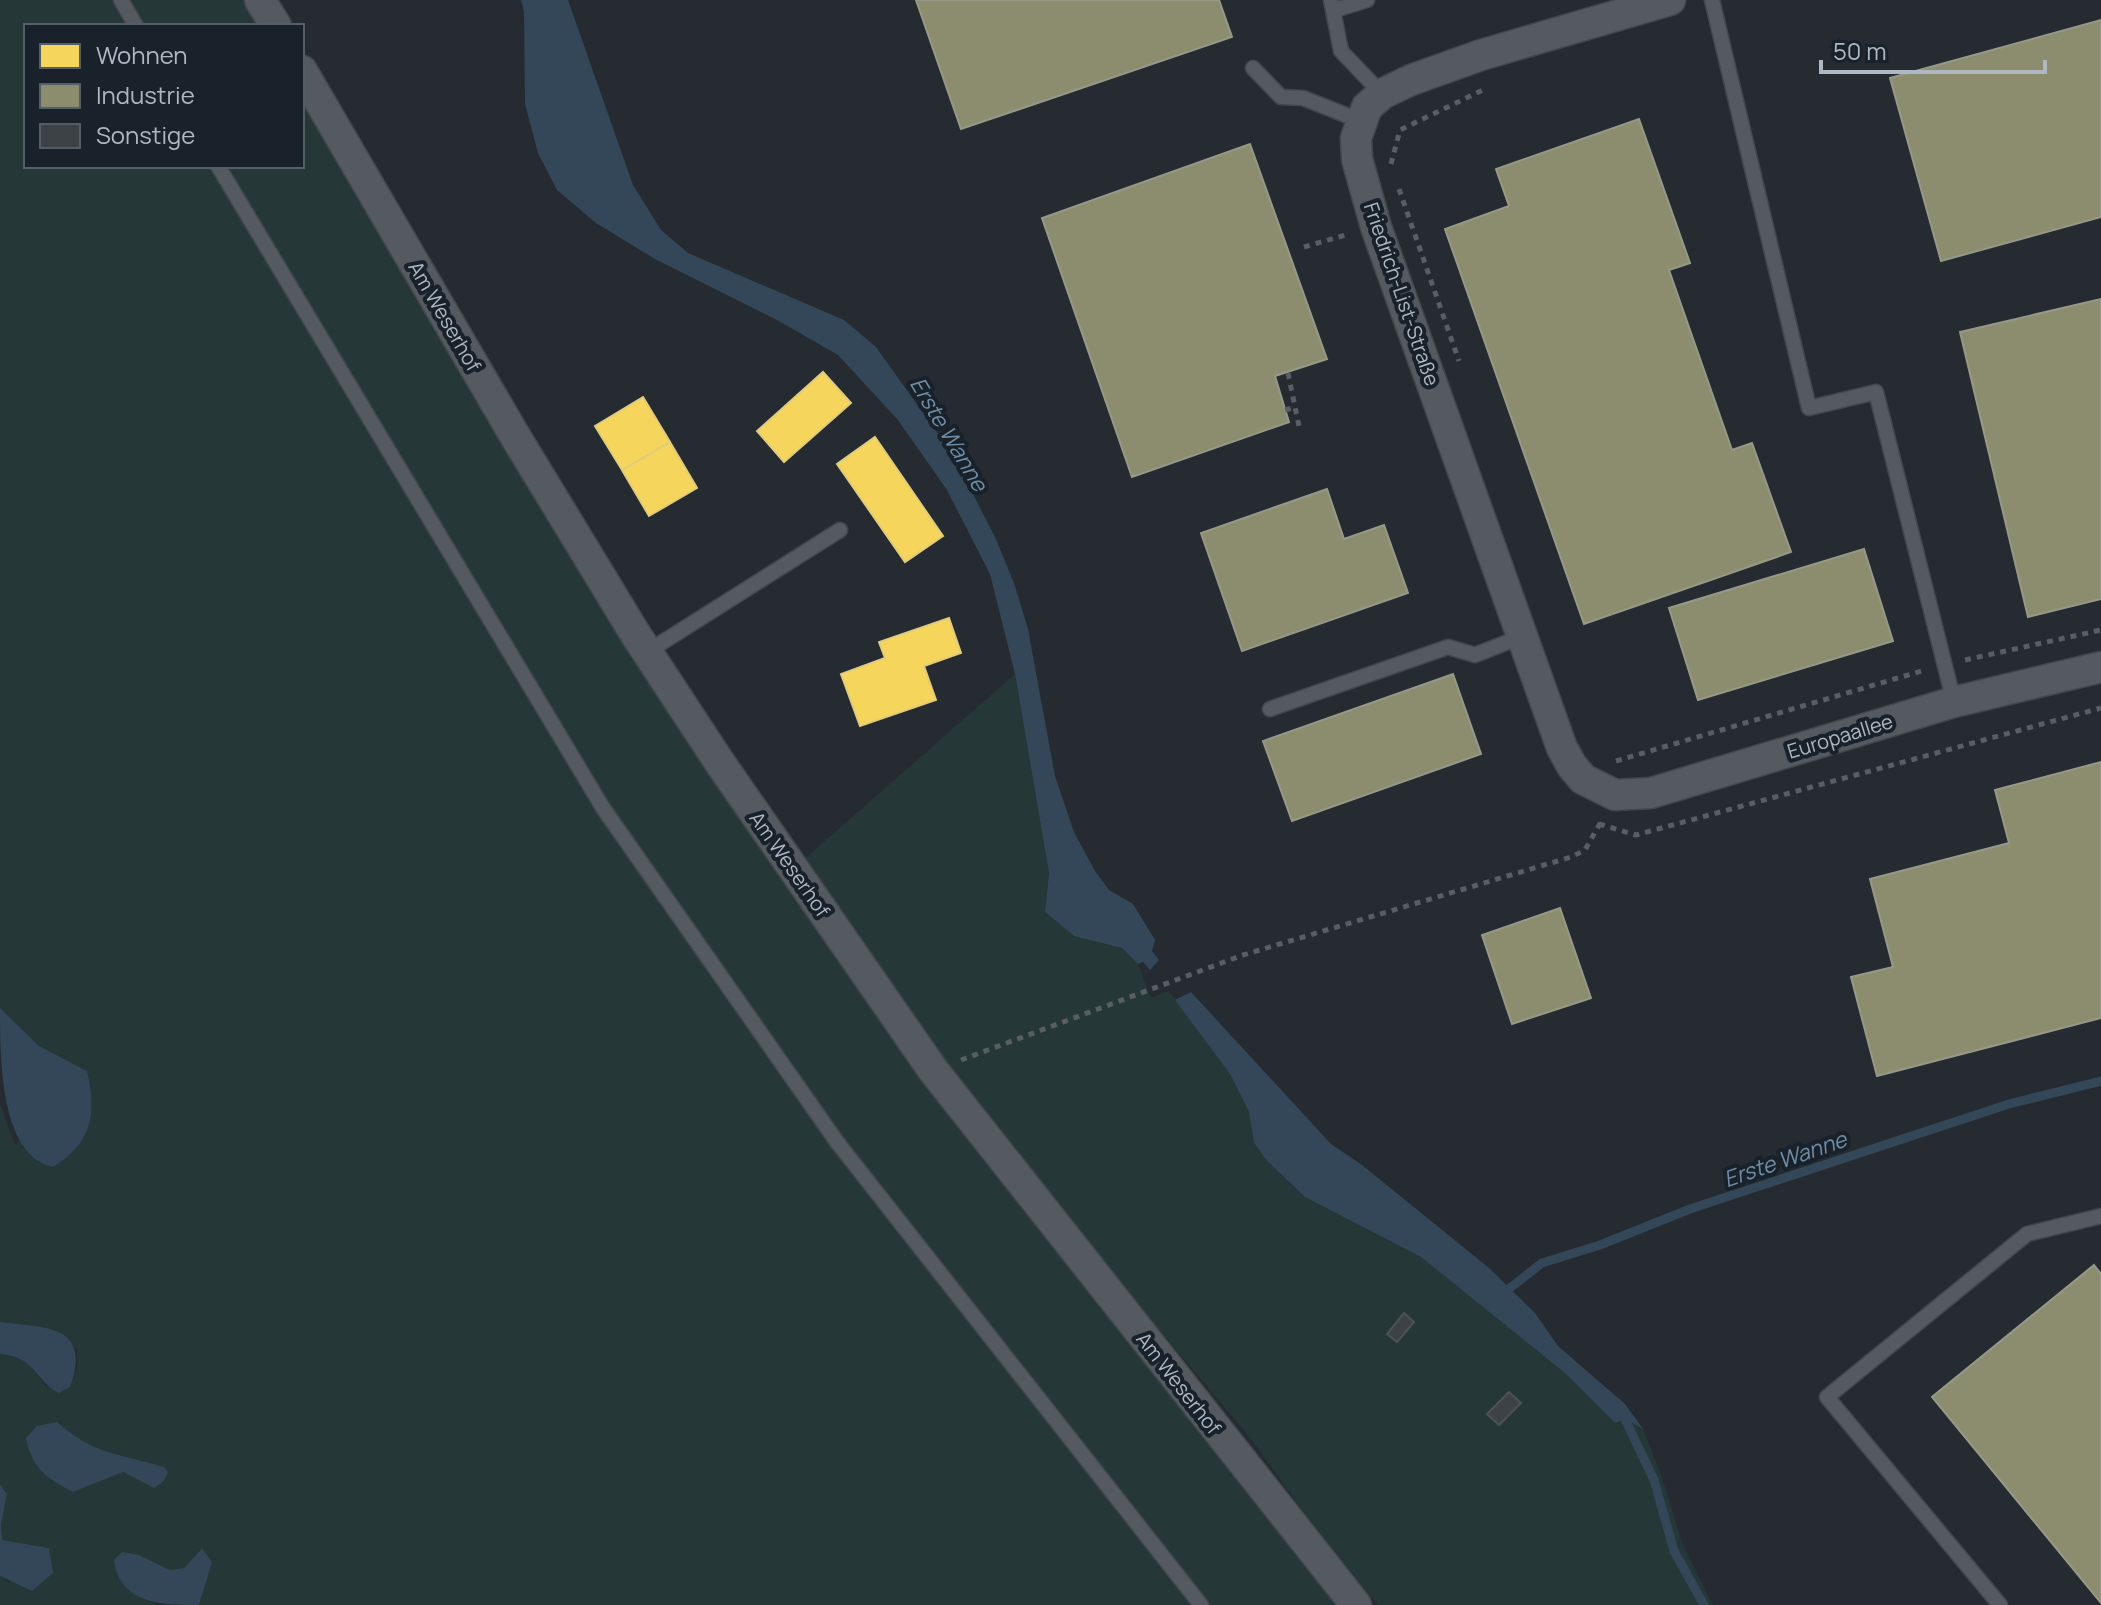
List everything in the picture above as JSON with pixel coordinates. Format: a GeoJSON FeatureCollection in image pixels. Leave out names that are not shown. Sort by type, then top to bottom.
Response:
{"type":"FeatureCollection","features":[{"type":"Feature","properties":{"kind":"street"},"geometry":{"type":"LineString","coordinates":[[260,0],[275,24]]}},
{"type":"Feature","properties":{"kind":"street"},"geometry":{"type":"LineString","coordinates":[[1361,121],[1367,107],[1382,94],[1411,80],[1481,55],[1670,0]]}},
{"type":"Feature","properties":{"kind":"street","name":"Am Weserhof"},"geometry":{"type":"LineString","coordinates":[[304,74],[515,436],[647,652],[720,763],[933,1070],[1356,1605]]}},
{"type":"Feature","properties":{"kind":"street","name":"Friedrich-List-Straße"},"geometry":{"type":"LineString","coordinates":[[1361,121],[1356,138],[1357,159],[1376,227],[1562,748],[1583,779],[1615,795]]}},
{"type":"Feature","properties":{"kind":"street","name":"Europaallee"},"geometry":{"type":"LineString","coordinates":[[1615,795],[1651,793],[1954,702],[2101,667]]}},
{"type":"Feature","properties":{"kind":"lane"},"geometry":{"type":"LineString","coordinates":[[121,0],[135,24]]}},
{"type":"Feature","properties":{"kind":"lane"},"geometry":{"type":"LineString","coordinates":[[1367,0],[1333,5],[1341,51],[1382,94]]}},
{"type":"Feature","properties":{"kind":"lane"},"geometry":{"type":"LineString","coordinates":[[1712,0],[1809,408],[1876,392],[1954,702]]}},
{"type":"Feature","properties":{"kind":"lane"},"geometry":{"type":"LineString","coordinates":[[1253,68],[1281,97],[1303,98],[1361,121]]}},
{"type":"Feature","properties":{"kind":"lane"},"geometry":{"type":"LineString","coordinates":[[219,168],[603,808],[837,1142],[1201,1605]]}},
{"type":"Feature","properties":{"kind":"lane"},"geometry":{"type":"LineString","coordinates":[[647,652],[840,530]]}},
{"type":"Feature","properties":{"kind":"lane"},"geometry":{"type":"LineString","coordinates":[[1270,709],[1448,647],[1475,655],[1523,636]]}},
{"type":"Feature","properties":{"kind":"lane"},"geometry":{"type":"LineString","coordinates":[[2000,1605],[1827,1397],[2027,1234],[2101,1216]]}},
{"type":"Feature","properties":{"kind":"path"},"geometry":{"type":"LineString","coordinates":[[1463,373],[1390,162],[1400,130],[1487,88]]}},
{"type":"Feature","properties":{"kind":"path"},"geometry":{"type":"LineString","coordinates":[[1304,247],[1376,227]]}},
{"type":"Feature","properties":{"kind":"path"},"geometry":{"type":"LineString","coordinates":[[1288,373],[1300,431]]}},
{"type":"Feature","properties":{"kind":"path"},"geometry":{"type":"LineString","coordinates":[[1285,410],[1293,408]]}},
{"type":"Feature","properties":{"kind":"path"},"geometry":{"type":"LineString","coordinates":[[1614,761],[1944,665],[2101,630]]}},
{"type":"Feature","properties":{"kind":"path"},"geometry":{"type":"LineString","coordinates":[[1599,824],[1636,835],[2101,708]]}},
{"type":"Feature","properties":{"kind":"path"},"geometry":{"type":"LineString","coordinates":[[933,1070],[1243,955],[1571,857],[1585,850],[1615,795]]}},
{"type":"Feature","properties":{"kind":"green space"},"geometry":{"type":"Polygon","coordinates":[[[0,0],[253,0],[267,24],[24,24],[24,168],[304,168],[304,87],[701,752],[1345,1605],[199,1605],[203,1593],[201,1548],[184,1568],[170,1570],[139,1555],[135,1594],[157,1605],[0,1605],[0,1576],[9,1583],[48,1548],[2,1540],[1,1525],[7,1494],[0,1484],[0,1354],[26,1361],[46,1386],[70,1387],[77,1366],[77,1350],[53,1331],[0,1322],[0,1104],[15,1145],[87,1071],[39,1046],[0,1008],[0,0]],[[57,1422],[73,1492],[123,1472],[154,1487],[168,1472],[163,1467],[83,1441],[57,1422]]]}},
{"type":"Feature","properties":{"kind":"green space"},"geometry":{"type":"Polygon","coordinates":[[[1015,674],[1049,873],[1045,912],[1074,936],[1122,948],[1138,964],[1151,998],[1169,991],[1230,1074],[1249,1112],[1254,1143],[1267,1161],[1305,1197],[1421,1257],[1566,1374],[1615,1423],[1625,1419],[1643,1429],[1662,1477],[1682,1543],[1713,1605],[1378,1605],[1306,1515],[1252,1440],[1125,1289],[951,1072],[802,861],[1015,674]]]}},
{"type":"Feature","properties":{"kind":"water"},"geometry":{"type":"Polygon","coordinates":[[[521,0],[568,0],[633,185],[661,230],[688,253],[844,320],[876,347],[953,455],[995,537],[1014,583],[1028,629],[1055,776],[1074,832],[1109,890],[1133,904],[1155,940],[1152,951],[1159,960],[1150,970],[1143,962],[1138,964],[1122,948],[1074,936],[1045,912],[1049,873],[1015,674],[990,574],[947,490],[898,420],[838,355],[777,320],[655,259],[596,223],[557,190],[538,153],[525,104],[524,12],[521,0]]]}},
{"type":"Feature","properties":{"kind":"water"},"geometry":{"type":"Polygon","coordinates":[[[1191,992],[1331,1144],[1362,1165],[1489,1268],[1535,1313],[1558,1346],[1625,1404],[1643,1429],[1625,1419],[1615,1423],[1566,1374],[1421,1257],[1305,1197],[1267,1161],[1254,1143],[1249,1112],[1230,1074],[1175,1000],[1191,992]]]}},
{"type":"Feature","properties":{"kind":"water"},"geometry":{"type":"Polygon","coordinates":[[[0,1008],[39,1046],[87,1071],[91,1101],[88,1126],[76,1148],[53,1167],[36,1159],[22,1145],[13,1125],[3,1077],[0,1008]]]}},
{"type":"Feature","properties":{"kind":"water"},"geometry":{"type":"Polygon","coordinates":[[[0,1322],[49,1329],[70,1341],[75,1352],[75,1367],[70,1387],[59,1393],[28,1364],[0,1354],[0,1322]]]}},
{"type":"Feature","properties":{"kind":"water"},"geometry":{"type":"Polygon","coordinates":[[[57,1422],[95,1447],[164,1467],[168,1472],[164,1481],[154,1488],[123,1472],[73,1492],[42,1471],[32,1458],[26,1438],[37,1426],[57,1422]]]}},
{"type":"Feature","properties":{"kind":"water"},"geometry":{"type":"Polygon","coordinates":[[[0,1484],[7,1494],[1,1525],[2,1540],[49,1548],[53,1573],[32,1591],[0,1576],[0,1484]]]}},
{"type":"Feature","properties":{"kind":"water"},"geometry":{"type":"Polygon","coordinates":[[[202,1548],[212,1562],[199,1605],[158,1603],[134,1594],[118,1575],[114,1560],[122,1552],[139,1555],[170,1570],[184,1568],[202,1548]]]}},
{"type":"Feature","properties":{"kind":"building: Wohnen"},"geometry":{"type":"Polygon","coordinates":[[[823,372],[851,403],[784,462],[757,431],[823,372]]]}},
{"type":"Feature","properties":{"kind":"building: Wohnen"},"geometry":{"type":"Polygon","coordinates":[[[643,397],[670,442],[622,470],[595,426],[643,397]]]}},
{"type":"Feature","properties":{"kind":"building: Wohnen"},"geometry":{"type":"Polygon","coordinates":[[[875,437],[943,536],[905,562],[837,464],[875,437]]]}},
{"type":"Feature","properties":{"kind":"building: Wohnen"},"geometry":{"type":"Polygon","coordinates":[[[670,442],[697,488],[649,516],[622,470],[670,442]]]}},
{"type":"Feature","properties":{"kind":"building: Wohnen"},"geometry":{"type":"Polygon","coordinates":[[[949,618],[961,653],[924,666],[936,700],[860,726],[841,674],[885,658],[879,642],[949,618]]]}},
{"type":"Feature","properties":{"kind":"building: Industrie"},"geometry":{"type":"Polygon","coordinates":[[[916,0],[1219,0],[1232,37],[961,129],[916,0]]]}},
{"type":"Feature","properties":{"kind":"building: Industrie"},"geometry":{"type":"Polygon","coordinates":[[[2101,20],[2101,217],[1941,261],[1890,78],[2101,20]]]}},
{"type":"Feature","properties":{"kind":"building: Industrie"},"geometry":{"type":"Polygon","coordinates":[[[1639,119],[1690,263],[1669,270],[1732,450],[1752,443],[1791,552],[1584,624],[1445,229],[1509,206],[1496,169],[1639,119]]]}},
{"type":"Feature","properties":{"kind":"building: Industrie"},"geometry":{"type":"Polygon","coordinates":[[[1250,144],[1327,359],[1275,376],[1289,422],[1132,477],[1042,218],[1250,144]]]}},
{"type":"Feature","properties":{"kind":"building: Industrie"},"geometry":{"type":"Polygon","coordinates":[[[2101,299],[2101,599],[2028,617],[1960,332],[2101,299]]]}},
{"type":"Feature","properties":{"kind":"building: Industrie"},"geometry":{"type":"Polygon","coordinates":[[[1327,489],[1344,539],[1384,525],[1408,593],[1242,651],[1201,533],[1327,489]]]}},
{"type":"Feature","properties":{"kind":"building: Industrie"},"geometry":{"type":"Polygon","coordinates":[[[1864,549],[1893,641],[1698,700],[1669,608],[1864,549]]]}},
{"type":"Feature","properties":{"kind":"building: Industrie"},"geometry":{"type":"Polygon","coordinates":[[[1453,674],[1481,754],[1292,821],[1263,741],[1453,674]]]}},
{"type":"Feature","properties":{"kind":"building: Industrie"},"geometry":{"type":"Polygon","coordinates":[[[2101,762],[2101,1018],[1877,1076],[1851,977],[1893,967],[1870,879],[2009,843],[1995,790],[2101,762]]]}},
{"type":"Feature","properties":{"kind":"building: Industrie"},"geometry":{"type":"Polygon","coordinates":[[[1560,908],[1591,998],[1512,1024],[1482,935],[1560,908]]]}},
{"type":"Feature","properties":{"kind":"building: Industrie"},"geometry":{"type":"Polygon","coordinates":[[[2094,1265],[2101,1274],[2101,1603],[1932,1397],[2094,1265]]]}},
{"type":"Feature","properties":{"kind":"building: Sonstige"},"geometry":{"type":"Polygon","coordinates":[[[1404,1313],[1414,1322],[1397,1342],[1387,1334],[1404,1313]]]}},
{"type":"Feature","properties":{"kind":"building: Sonstige"},"geometry":{"type":"Polygon","coordinates":[[[1509,1392],[1521,1403],[1499,1425],[1487,1414],[1509,1392]]]}},
{"type":"Feature","properties":{"kind":"waterway","name":"Erste Wanne"},"geometry":{"type":"LineString","coordinates":[[1501,1295],[1542,1263],[1600,1245],[1690,1209],[2009,1104],[2101,1081]]}},
{"type":"Feature","properties":{"kind":"waterway","name":"Erste Wanne"},"geometry":{"type":"LineString","coordinates":[[1618,1413],[1625,1419],[1654,1480],[1674,1551],[1704,1605]]}}]}
